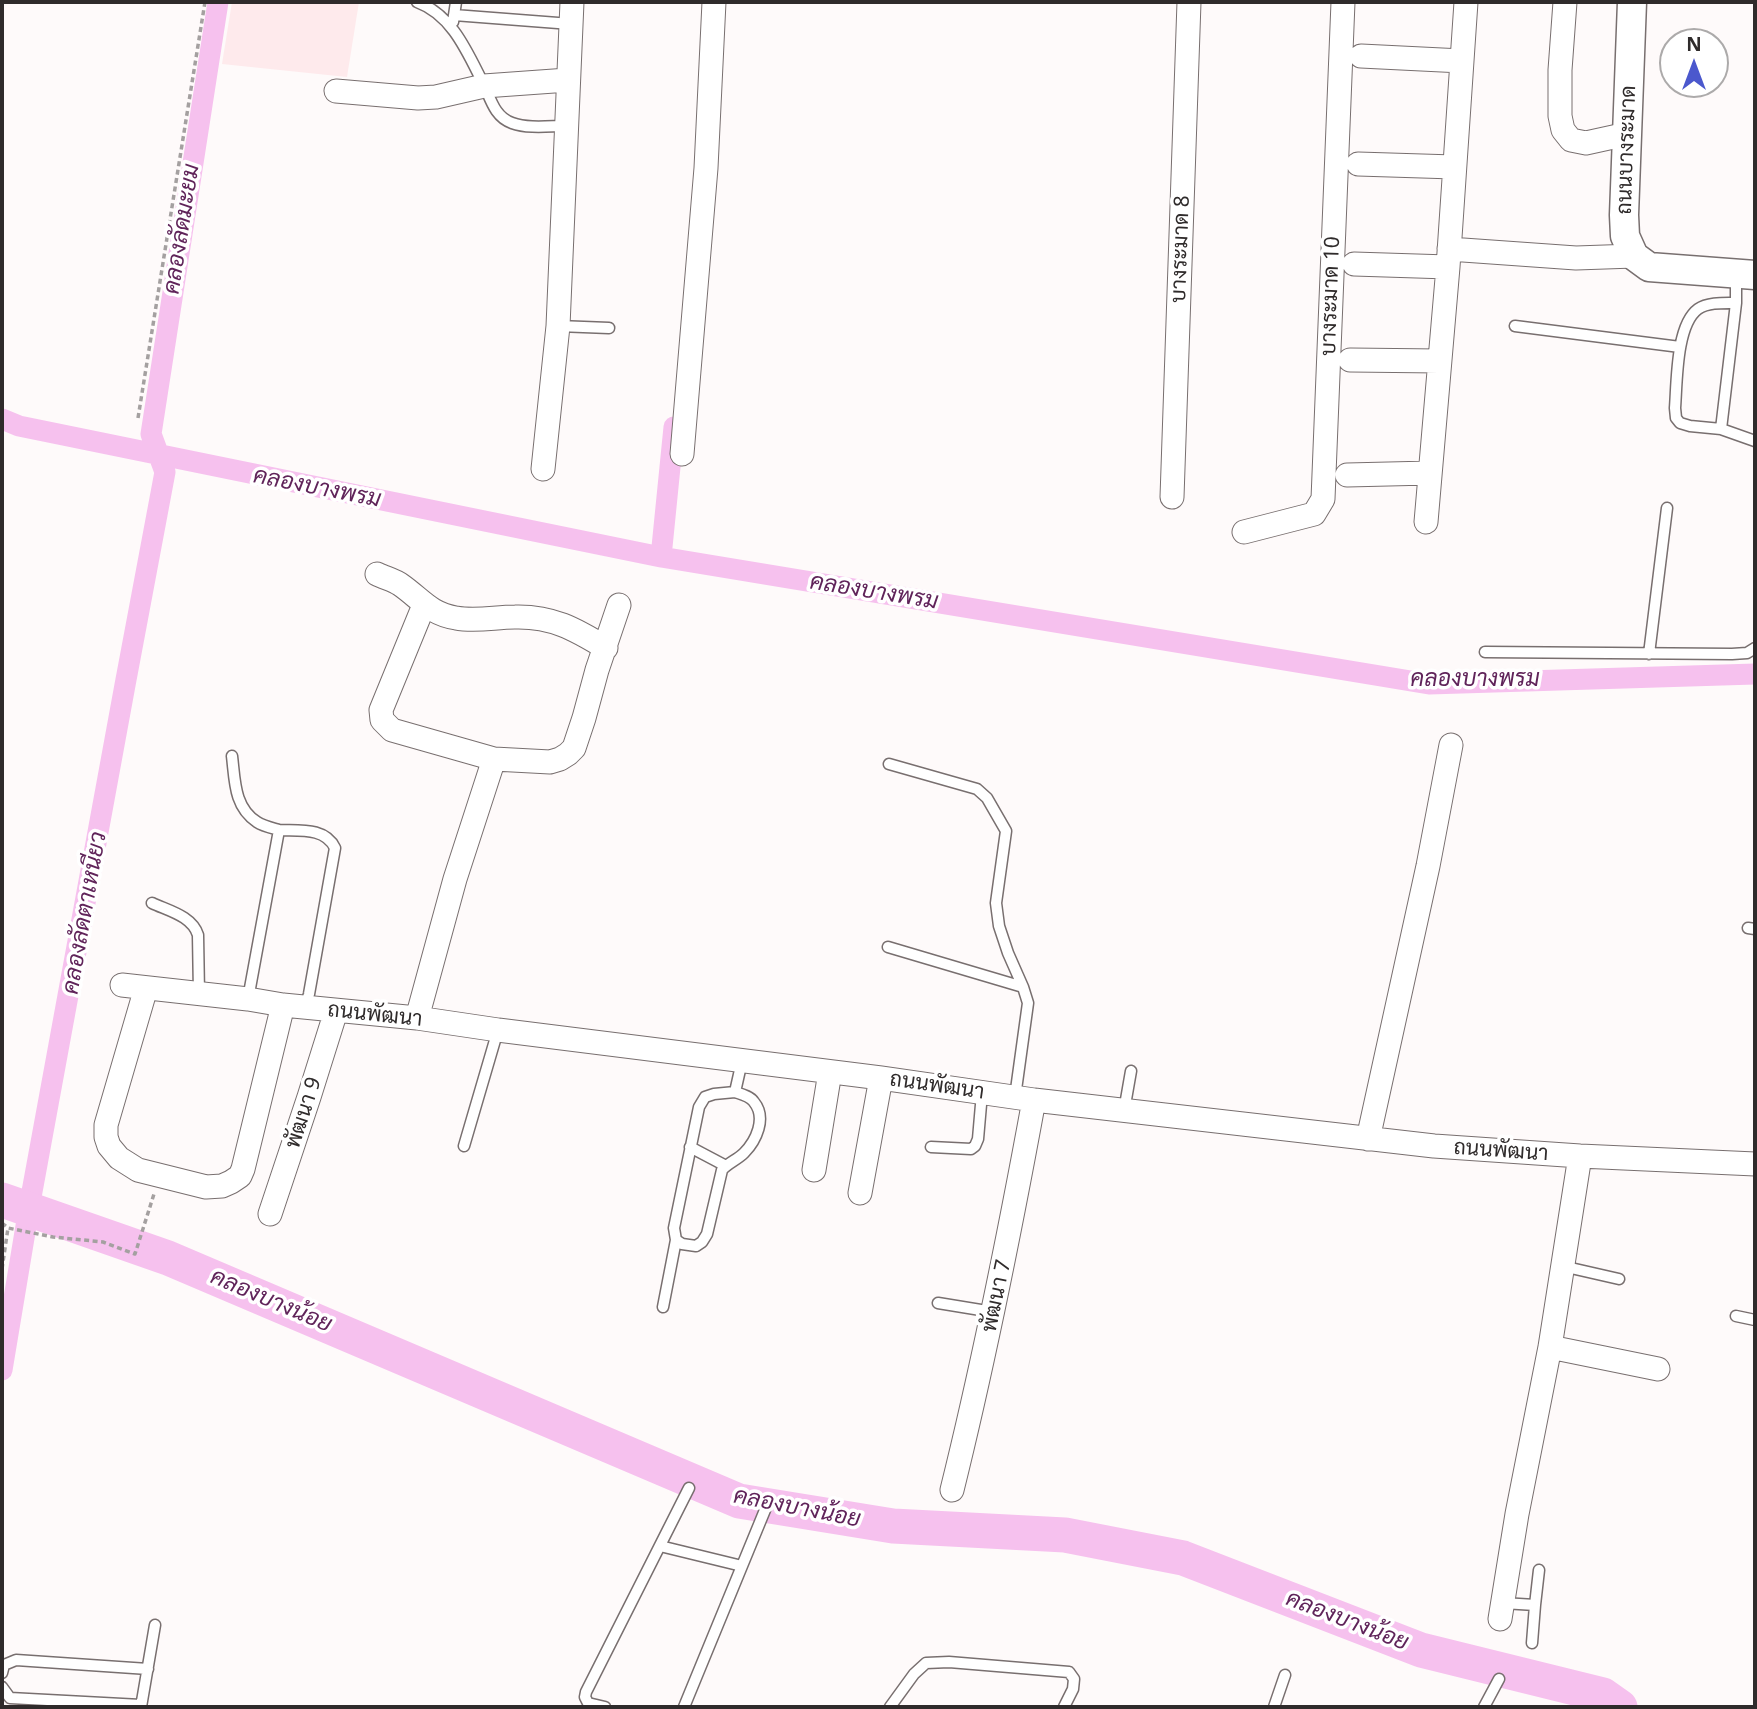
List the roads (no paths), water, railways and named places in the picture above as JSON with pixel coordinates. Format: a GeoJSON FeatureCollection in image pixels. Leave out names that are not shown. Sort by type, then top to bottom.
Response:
{"type":"FeatureCollection","features":[{"type":"Feature","properties":{"kind":"street"},"geometry":{"type":"LineString","coordinates":[[682,454],[706,168],[714,2]]}},
{"type":"Feature","properties":{"kind":"street","name":"บางระมาด 8"},"geometry":{"type":"LineString","coordinates":[[1172,497],[1189,2]]}},
{"type":"Feature","properties":{"kind":"street","name":"บางระมาด 10"},"geometry":{"type":"LineString","coordinates":[[1244,532],[1314,514],[1323,499],[1343,2]]}},
{"type":"Feature","properties":{"kind":"street"},"geometry":{"type":"LineString","coordinates":[[1426,522],[1449,258],[1466,2]]}},
{"type":"Feature","properties":{"kind":"street"},"geometry":{"type":"LineString","coordinates":[[1565,2],[1560,70],[1560,116],[1563,130],[1571,140],[1586,143],[1627,134]]}},
{"type":"Feature","properties":{"kind":"street","name":"ถนนบางระมาด"},"geometry":{"type":"LineString","coordinates":[[1632,2],[1624,215],[1625,236],[1634,256]]}},
{"type":"Feature","properties":{"kind":"street"},"geometry":{"type":"LineString","coordinates":[[543,469],[558,326],[572,13]]}},
{"type":"Feature","properties":{"kind":"street"},"geometry":{"type":"LineString","coordinates":[[1361,56],[1462,61]]}},
{"type":"Feature","properties":{"kind":"street"},"geometry":{"type":"LineString","coordinates":[[336,91],[418,98],[436,97],[484,86],[568,80]]}},
{"type":"Feature","properties":{"kind":"street"},"geometry":{"type":"LineString","coordinates":[[1358,164],[1454,167]]}},
{"type":"Feature","properties":{"kind":"street"},"geometry":{"type":"LineString","coordinates":[[1354,264],[1449,258],[1634,256],[1649,267],[1746,275]]}},
{"type":"Feature","properties":{"kind":"street"},"geometry":{"type":"LineString","coordinates":[[1350,360],[1439,361]]}},
{"type":"Feature","properties":{"kind":"street"},"geometry":{"type":"LineString","coordinates":[[1347,475],[1430,473]]}},
{"type":"Feature","properties":{"kind":"street"},"geometry":{"type":"LineString","coordinates":[[376,574],[399,584],[424,606],[447,616],[485,620],[515,617],[547,619],[573,629],[606,648]]}},
{"type":"Feature","properties":{"kind":"street"},"geometry":{"type":"LineString","coordinates":[[424,606],[381,710],[382,720],[392,730],[494,759],[550,762],[568,754],[573,748],[619,606]]}},
{"type":"Feature","properties":{"kind":"street"},"geometry":{"type":"LineString","coordinates":[[1368,1139],[1428,866],[1451,745]]}},
{"type":"Feature","properties":{"kind":"street"},"geometry":{"type":"LineString","coordinates":[[417,1018],[455,878],[494,759]]}},
{"type":"Feature","properties":{"kind":"street","name":"ถนนพัฒนา"},"geometry":{"type":"LineString","coordinates":[[122,985],[294,1007],[417,1018],[982,1093],[1368,1139],[1580,1156],[1755,1164]]}},
{"type":"Feature","properties":{"kind":"street"},"geometry":{"type":"LineString","coordinates":[[146,988],[106,1125],[106,1137],[109,1146],[119,1158],[138,1170],[206,1187],[222,1186],[240,1176],[294,1007]]}},
{"type":"Feature","properties":{"kind":"street","name":"พัฒนา 9"},"geometry":{"type":"LineString","coordinates":[[270,1214],[336,1011]]}},
{"type":"Feature","properties":{"kind":"street"},"geometry":{"type":"LineString","coordinates":[[814,1170],[830,1072]]}},
{"type":"Feature","properties":{"kind":"street"},"geometry":{"type":"LineString","coordinates":[[860,1192],[881,1078]]}},
{"type":"Feature","properties":{"kind":"street","name":"พัฒนา 7"},"geometry":{"type":"LineString","coordinates":[[952,1490],[1009,1235],[1025,1098]]}},
{"type":"Feature","properties":{"kind":"street"},"geometry":{"type":"LineString","coordinates":[[1501,1611],[1550,1347],[1580,1156]]}},
{"type":"Feature","properties":{"kind":"street"},"geometry":{"type":"LineString","coordinates":[[1550,1347],[1658,1369]]}},
{"type":"Feature","properties":{"kind":"lane"},"geometry":{"type":"LineString","coordinates":[[417,2],[435,10],[461,39],[497,114],[510,123],[529,127],[566,126]]}},
{"type":"Feature","properties":{"kind":"lane"},"geometry":{"type":"LineString","coordinates":[[452,28],[456,2]]}},
{"type":"Feature","properties":{"kind":"lane"},"geometry":{"type":"LineString","coordinates":[[454,15],[572,13]]}},
{"type":"Feature","properties":{"kind":"lane"},"geometry":{"type":"LineString","coordinates":[[1721,429],[1735,303],[1746,275]]}},
{"type":"Feature","properties":{"kind":"lane"},"geometry":{"type":"LineString","coordinates":[[1735,303],[1718,303],[1700,308],[1690,317],[1680,347],[1676,418],[1680,423],[1690,426],[1721,429],[1755,441]]}},
{"type":"Feature","properties":{"kind":"lane"},"geometry":{"type":"LineString","coordinates":[[558,326],[609,328]]}},
{"type":"Feature","properties":{"kind":"lane"},"geometry":{"type":"LineString","coordinates":[[1515,326],[1680,347]]}},
{"type":"Feature","properties":{"kind":"lane"},"geometry":{"type":"LineString","coordinates":[[1649,654],[1667,508]]}},
{"type":"Feature","properties":{"kind":"lane"},"geometry":{"type":"LineString","coordinates":[[1485,652],[1747,653],[1755,648]]}},
{"type":"Feature","properties":{"kind":"lane"},"geometry":{"type":"LineString","coordinates":[[232,756],[237,799],[258,823],[279,830],[323,834],[331,839],[335,848],[309,994],[294,1007]]}},
{"type":"Feature","properties":{"kind":"lane"},"geometry":{"type":"LineString","coordinates":[[889,764],[977,789],[987,798],[1006,831],[996,903],[999,926],[1028,1003],[1025,1098]]}},
{"type":"Feature","properties":{"kind":"lane"},"geometry":{"type":"LineString","coordinates":[[248,999],[279,830]]}},
{"type":"Feature","properties":{"kind":"lane"},"geometry":{"type":"LineString","coordinates":[[152,903],[190,921],[195,927],[198,935],[199,994]]}},
{"type":"Feature","properties":{"kind":"lane"},"geometry":{"type":"LineString","coordinates":[[888,947],[1023,987]]}},
{"type":"Feature","properties":{"kind":"lane"},"geometry":{"type":"LineString","coordinates":[[464,1146],[498,1030]]}},
{"type":"Feature","properties":{"kind":"lane"},"geometry":{"type":"LineString","coordinates":[[735,1092],[742,1061]]}},
{"type":"Feature","properties":{"kind":"lane"},"geometry":{"type":"LineString","coordinates":[[1124,1111],[1131,1071]]}},
{"type":"Feature","properties":{"kind":"lane"},"geometry":{"type":"LineString","coordinates":[[663,1307],[676,1240],[674,1228],[699,1107],[705,1097],[714,1094],[735,1092],[754,1101],[758,1109],[757,1136],[741,1156],[722,1170],[707,1234],[702,1242],[696,1245],[682,1244],[676,1240]]}},
{"type":"Feature","properties":{"kind":"lane"},"geometry":{"type":"LineString","coordinates":[[931,1147],[971,1149],[975,1146],[982,1093]]}},
{"type":"Feature","properties":{"kind":"lane"},"geometry":{"type":"LineString","coordinates":[[690,1147],[726,1166]]}},
{"type":"Feature","properties":{"kind":"lane"},"geometry":{"type":"LineString","coordinates":[[1562,1266],[1619,1279]]}},
{"type":"Feature","properties":{"kind":"lane"},"geometry":{"type":"LineString","coordinates":[[938,1303],[993,1312]]}},
{"type":"Feature","properties":{"kind":"lane"},"geometry":{"type":"LineString","coordinates":[[1736,1316],[1755,1320]]}},
{"type":"Feature","properties":{"kind":"lane"},"geometry":{"type":"LineString","coordinates":[[605,1707],[589,1703],[585,1697],[586,1692],[689,1488]]}},
{"type":"Feature","properties":{"kind":"lane"},"geometry":{"type":"LineString","coordinates":[[684,1707],[765,1510]]}},
{"type":"Feature","properties":{"kind":"lane"},"geometry":{"type":"LineString","coordinates":[[660,1546],[742,1566]]}},
{"type":"Feature","properties":{"kind":"lane"},"geometry":{"type":"LineString","coordinates":[[1532,1643],[1539,1570]]}},
{"type":"Feature","properties":{"kind":"lane"},"geometry":{"type":"LineString","coordinates":[[1501,1611],[1535,1605]]}},
{"type":"Feature","properties":{"kind":"lane"},"geometry":{"type":"LineString","coordinates":[[2,1687],[10,1698],[141,1706],[155,1625]]}},
{"type":"Feature","properties":{"kind":"lane"},"geometry":{"type":"LineString","coordinates":[[2,1673],[4,1665],[16,1660],[148,1669]]}},
{"type":"Feature","properties":{"kind":"lane"},"geometry":{"type":"LineString","coordinates":[[890,1707],[926,1663],[949,1662],[1069,1672],[1074,1679],[1073,1689],[1064,1707]]}},
{"type":"Feature","properties":{"kind":"lane"},"geometry":{"type":"LineString","coordinates":[[1274,1707],[1285,1675]]}},
{"type":"Feature","properties":{"kind":"lane"},"geometry":{"type":"LineString","coordinates":[[1484,1707],[1499,1679]]}},
{"type":"Feature","properties":{"kind":"waterway","name":"คลองลัดตาเหนียว"},"geometry":{"type":"LineString","coordinates":[[2,1370],[29,1208],[165,472],[151,434],[218,2]]}},
{"type":"Feature","properties":{"kind":"waterway","name":"คลองบางพรม"},"geometry":{"type":"LineString","coordinates":[[2,419],[19,426],[661,557],[1429,684],[1755,674]]}},
{"type":"Feature","properties":{"kind":"waterway"},"geometry":{"type":"LineString","coordinates":[[661,557],[674,427]]}},
{"type":"Feature","properties":{"kind":"waterway","name":"คลองบางน้อย"},"geometry":{"type":"LineString","coordinates":[[2,1200],[168,1258],[739,1501],[893,1526],[1065,1535],[1183,1558],[1421,1650],[1603,1695],[1620,1707]]}},
{"type":"Feature","properties":{"kind":"water label","name":"คลองลัดมะยม"},"geometry":{"type":"Point","coordinates":[182,229]}}]}
